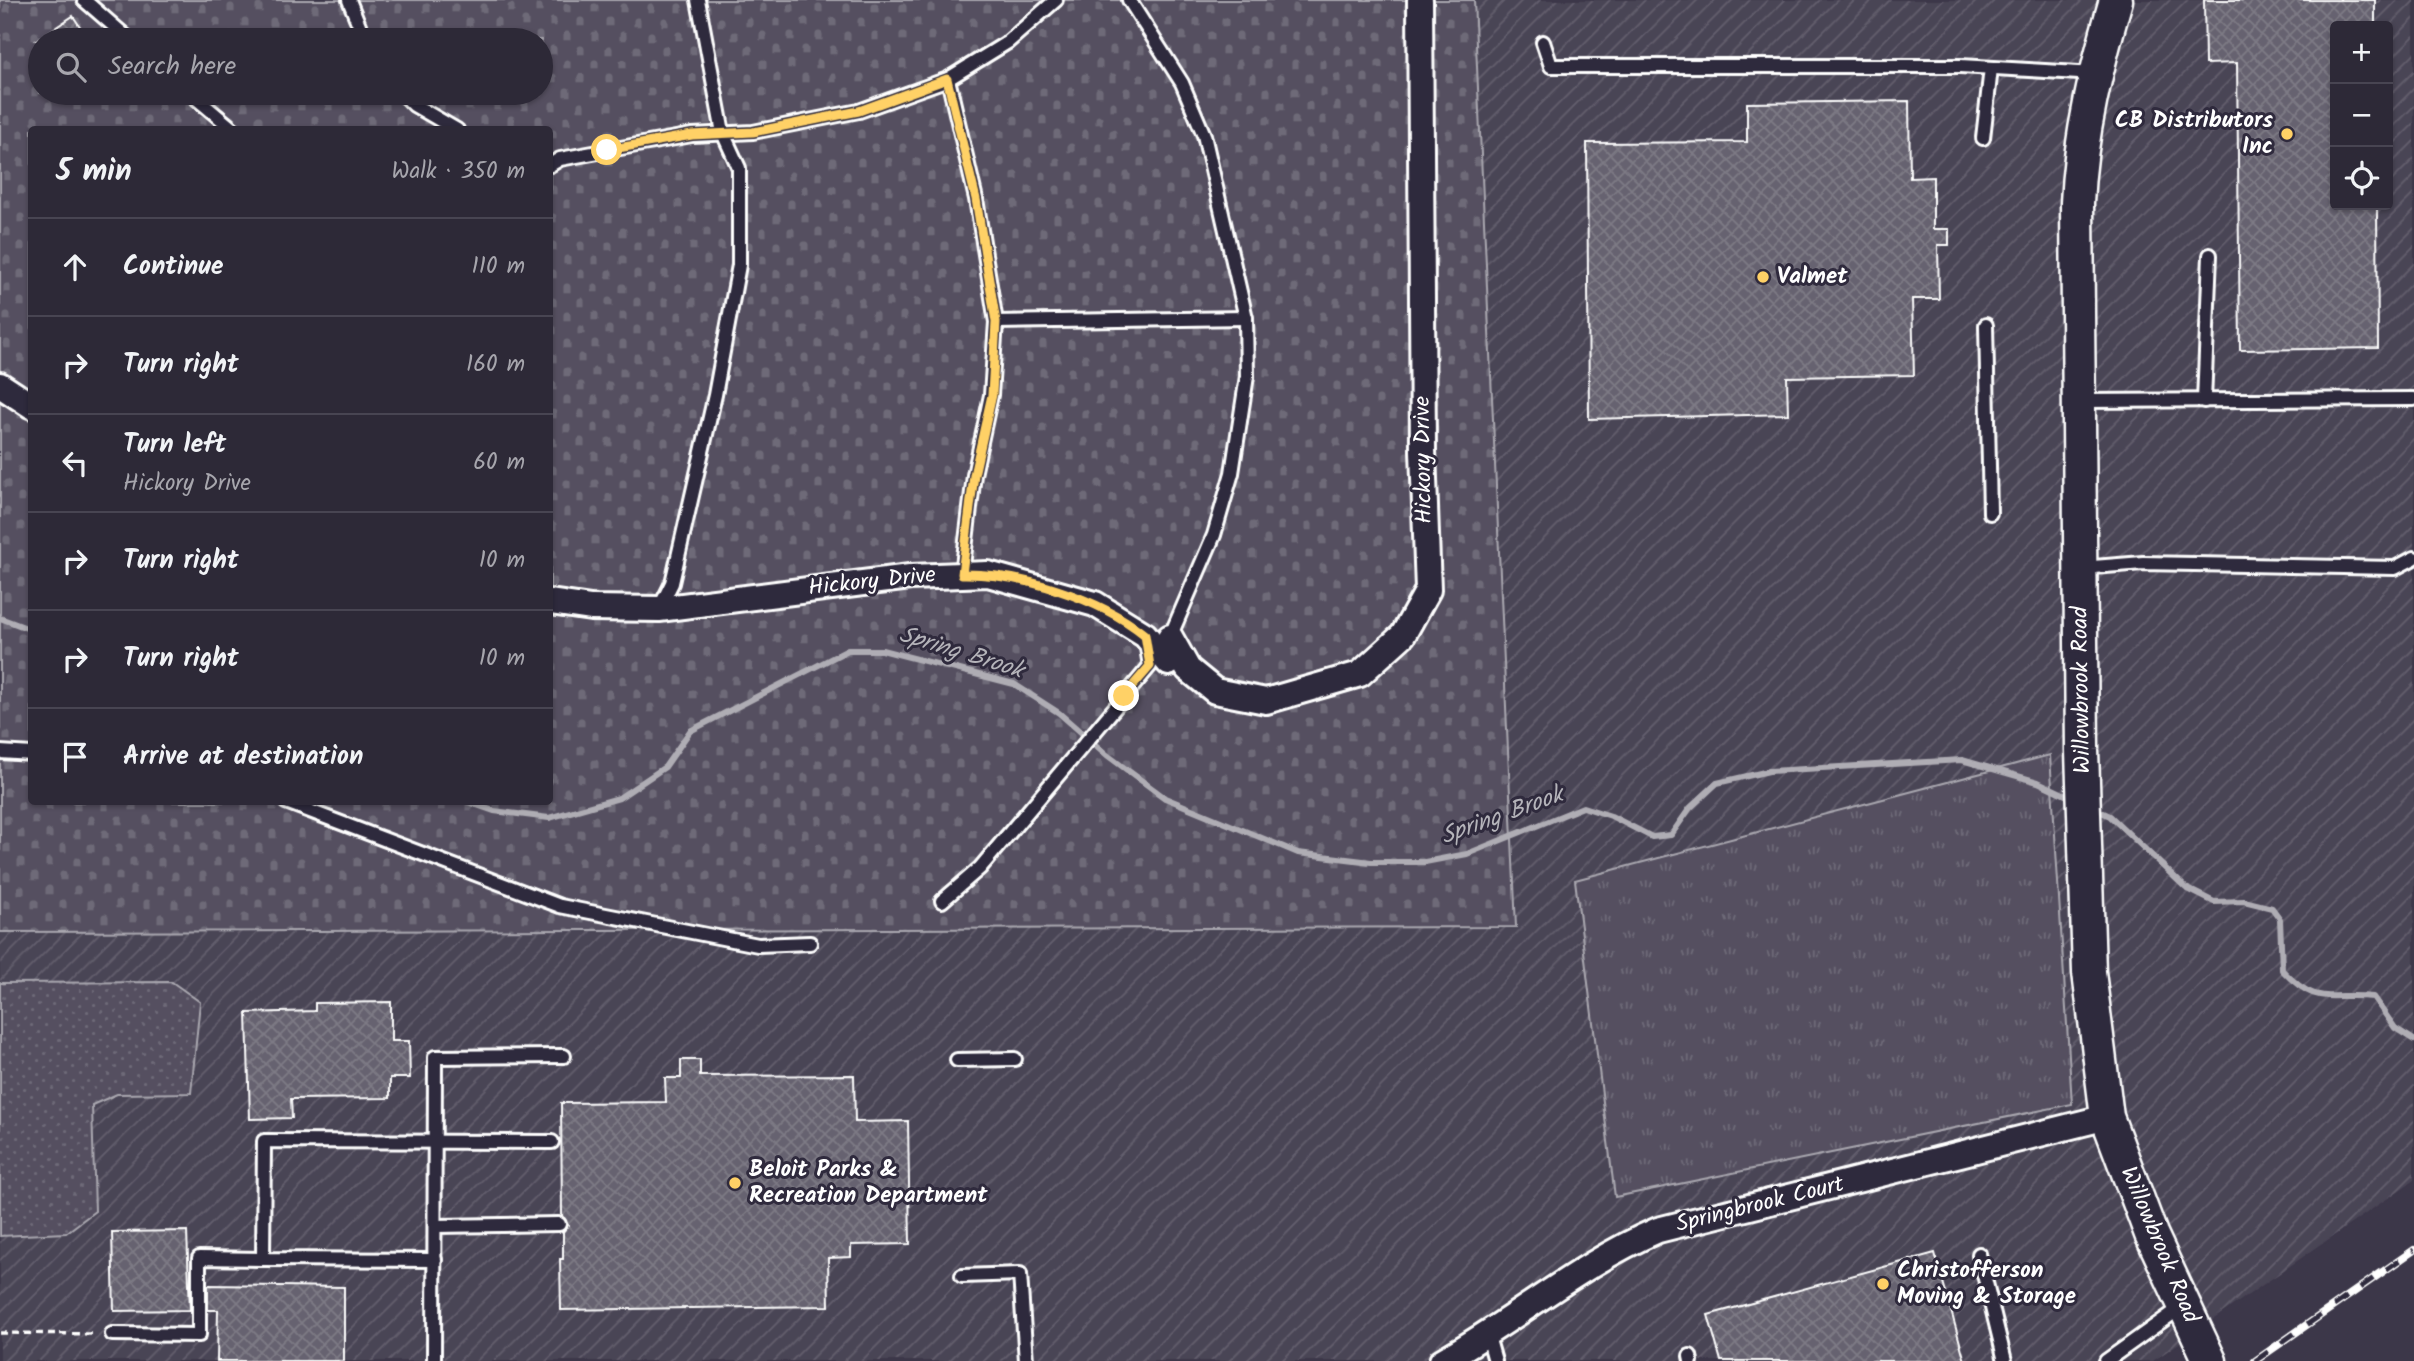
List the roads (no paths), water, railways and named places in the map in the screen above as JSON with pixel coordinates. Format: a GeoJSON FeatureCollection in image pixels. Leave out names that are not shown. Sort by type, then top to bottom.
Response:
{"type":"FeatureCollection","features":[{"type":"Feature","properties":{"kind":"street","name":"Hickory Drive"},"geometry":{"type":"LineString","coordinates":[[553,602],[591,608],[659,609],[865,582],[988,574],[1095,604],[1157,636],[1188,669],[1215,691],[1266,701],[1360,674],[1403,635],[1428,590],[1423,450],[1420,0]]}},
{"type":"Feature","properties":{"kind":"street","name":"Willowbrook Road"},"geometry":{"type":"LineString","coordinates":[[2116,0],[2096,74],[2079,166],[2082,750],[2089,972],[2107,1117],[2151,1234],[2210,1361]]}},
{"type":"Feature","properties":{"kind":"street"},"geometry":{"type":"LineString","coordinates":[[0,385],[28,403]]}},
{"type":"Feature","properties":{"kind":"street","name":"Hickory Drive"},"geometry":{"type":"LineString","coordinates":[[1157,636],[1169,663]]}},
{"type":"Feature","properties":{"kind":"street","name":"Springbrook Court"},"geometry":{"type":"LineString","coordinates":[[1442,1361],[1488,1335],[1626,1244],[1658,1230],[2107,1117]]}},
{"type":"Feature","properties":{"kind":"lane"},"geometry":{"type":"LineString","coordinates":[[84,0],[116,28]]}},
{"type":"Feature","properties":{"kind":"lane"},"geometry":{"type":"LineString","coordinates":[[349,0],[361,28]]}},
{"type":"Feature","properties":{"kind":"lane"},"geometry":{"type":"LineString","coordinates":[[659,609],[672,583],[715,395],[739,265],[738,168],[723,133],[698,0]]}},
{"type":"Feature","properties":{"kind":"lane"},"geometry":{"type":"LineString","coordinates":[[553,163],[560,159],[692,135],[753,132],[859,111],[947,79],[1009,42],[1056,0]]}},
{"type":"Feature","properties":{"kind":"lane"},"geometry":{"type":"LineString","coordinates":[[942,901],[980,869],[1150,666],[1157,636],[1214,535],[1232,473],[1247,376],[1246,318],[1204,135],[1182,82],[1129,0]]}},
{"type":"Feature","properties":{"kind":"lane"},"geometry":{"type":"LineString","coordinates":[[1543,42],[1551,66],[1991,68],[2096,74]]}},
{"type":"Feature","properties":{"kind":"lane"},"geometry":{"type":"LineString","coordinates":[[1983,138],[1991,68]]}},
{"type":"Feature","properties":{"kind":"lane"},"geometry":{"type":"LineString","coordinates":[[947,79],[976,199],[996,322],[992,395],[974,475],[962,574]]}},
{"type":"Feature","properties":{"kind":"lane"},"geometry":{"type":"LineString","coordinates":[[204,105],[229,126]]}},
{"type":"Feature","properties":{"kind":"lane"},"geometry":{"type":"LineString","coordinates":[[413,105],[450,126]]}},
{"type":"Feature","properties":{"kind":"lane"},"geometry":{"type":"LineString","coordinates":[[2204,401],[2210,255]]}},
{"type":"Feature","properties":{"kind":"lane"},"geometry":{"type":"LineString","coordinates":[[996,322],[1246,318]]}},
{"type":"Feature","properties":{"kind":"lane"},"geometry":{"type":"LineString","coordinates":[[1986,325],[1990,513]]}},
{"type":"Feature","properties":{"kind":"lane"},"geometry":{"type":"LineString","coordinates":[[2079,401],[2414,399]]}},
{"type":"Feature","properties":{"kind":"lane"},"geometry":{"type":"LineString","coordinates":[[2081,568],[2143,563],[2395,568],[2414,558]]}},
{"type":"Feature","properties":{"kind":"lane"},"geometry":{"type":"LineString","coordinates":[[0,752],[28,754]]}},
{"type":"Feature","properties":{"kind":"lane"},"geometry":{"type":"LineString","coordinates":[[294,805],[560,906],[758,945],[810,943]]}},
{"type":"Feature","properties":{"kind":"lane"},"geometry":{"type":"LineString","coordinates":[[435,1361],[435,1056],[564,1056]]}},
{"type":"Feature","properties":{"kind":"lane"},"geometry":{"type":"LineString","coordinates":[[957,1060],[1015,1059]]}},
{"type":"Feature","properties":{"kind":"lane"},"geometry":{"type":"LineString","coordinates":[[263,1259],[264,1141],[552,1142]]}},
{"type":"Feature","properties":{"kind":"lane"},"geometry":{"type":"LineString","coordinates":[[435,1226],[559,1224]]}},
{"type":"Feature","properties":{"kind":"lane"},"geometry":{"type":"LineString","coordinates":[[1979,1254],[2006,1361]]}},
{"type":"Feature","properties":{"kind":"lane"},"geometry":{"type":"LineString","coordinates":[[112,1334],[199,1335],[200,1258],[435,1260]]}},
{"type":"Feature","properties":{"kind":"lane"},"geometry":{"type":"LineString","coordinates":[[962,1276],[1020,1274],[1026,1361]]}},
{"type":"Feature","properties":{"kind":"lane"},"geometry":{"type":"LineString","coordinates":[[2106,1361],[2183,1306]]}},
{"type":"Feature","properties":{"kind":"lane"},"geometry":{"type":"LineString","coordinates":[[1488,1335],[1495,1361]]}},
{"type":"Feature","properties":{"kind":"waterway","name":"Spring Brook"},"geometry":{"type":"LineString","coordinates":[[0,618],[28,628]]}},
{"type":"Feature","properties":{"kind":"waterway","name":"Spring Brook"},"geometry":{"type":"LineString","coordinates":[[477,805],[494,811],[549,818],[619,798],[665,767],[690,731],[848,650],[882,650],[1014,684],[1059,713],[1107,755],[1165,798],[1298,853],[1371,862],[1425,862],[1467,854],[1583,807],[1611,816],[1652,837],[1671,835],[1690,808],[1717,783],[1769,771],[1962,760],[2038,782],[2074,799]]}},
{"type":"Feature","properties":{"kind":"waterway","name":"Spring Brook"},"geometry":{"type":"LineString","coordinates":[[2093,808],[2110,816],[2186,888],[2214,902],[2244,901],[2272,908],[2280,919],[2282,970],[2294,982],[2305,990],[2324,996],[2373,997],[2395,1028],[2414,1040]]}},
{"type":"Feature","properties":{"kind":"railway"},"geometry":{"type":"LineString","coordinates":[[2255,1361],[2414,1250]]}},
{"type":"Feature","properties":{"kind":"place","name":"CB Distributors Inc"},"geometry":{"type":"Point","coordinates":[2287,134]}},
{"type":"Feature","properties":{"kind":"place","name":"Valmet"},"geometry":{"type":"Point","coordinates":[1763,277]}},
{"type":"Feature","properties":{"kind":"place","name":"Beloit Parks & Recreation Department"},"geometry":{"type":"Point","coordinates":[735,1183]}},
{"type":"Feature","properties":{"kind":"place","name":"Christofferson Moving & Storage"},"geometry":{"type":"Point","coordinates":[1883,1284]}}]}
